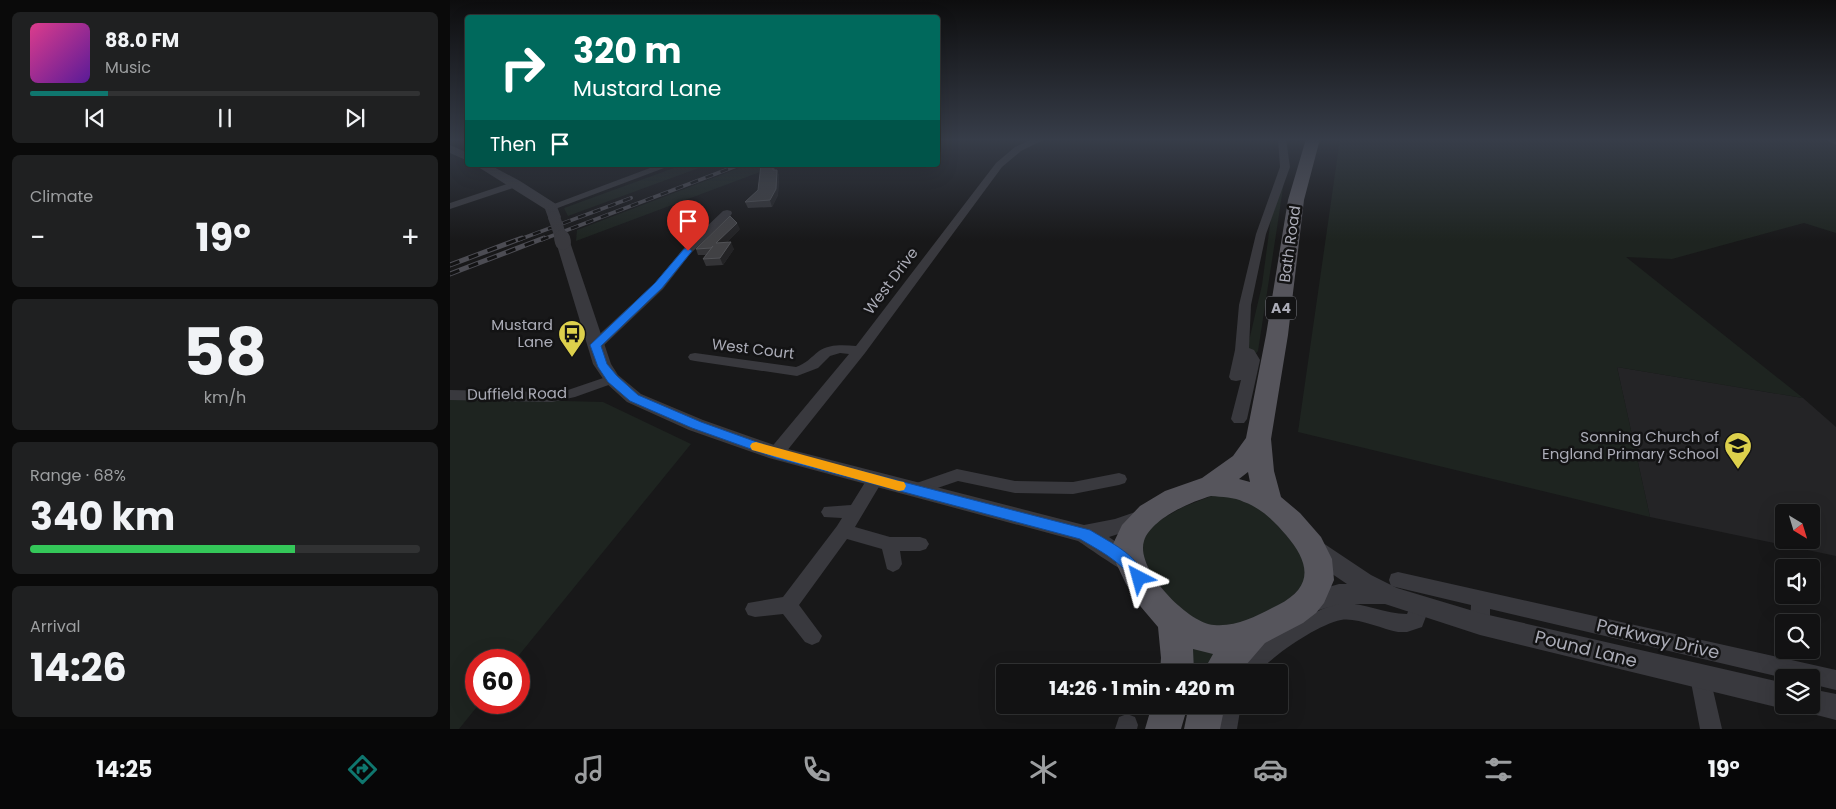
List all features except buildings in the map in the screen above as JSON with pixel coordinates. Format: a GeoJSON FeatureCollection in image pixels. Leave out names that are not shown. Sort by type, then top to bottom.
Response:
{"type":"FeatureCollection","features":[{"type":"Feature","properties":{"kind":"main road","name":"Bath Road"},"geometry":{"type":"LineString","coordinates":[[1268,500],[1261,472],[1258,439],[1277,335],[1294,215],[1303,173]]}},
{"type":"Feature","properties":{"kind":"main road","name":"Bath Road"},"geometry":{"type":"LineString","coordinates":[[1211,486],[1242,463],[1258,439]]}},
{"type":"Feature","properties":{"kind":"main road"},"geometry":{"type":"LineString","coordinates":[[1211,486],[1237,488],[1268,500],[1294,525],[1315,550],[1320,576],[1314,592],[1306,603],[1258,630],[1230,640],[1210,639],[1191,633],[1173,622],[1155,601],[1132,566],[1127,552],[1133,532],[1144,517],[1189,494],[1211,486]]}},
{"type":"Feature","properties":{"kind":"main road"},"geometry":{"type":"LineString","coordinates":[[1173,622],[1178,664]]}},
{"type":"Feature","properties":{"kind":"main road"},"geometry":{"type":"LineString","coordinates":[[1226,664],[1234,652],[1258,630]]}},
{"type":"Feature","properties":{"kind":"main road"},"geometry":{"type":"LineString","coordinates":[[1163,729],[1167,714]]}},
{"type":"Feature","properties":{"kind":"main road"},"geometry":{"type":"LineString","coordinates":[[1202,729],[1205,714]]}},
{"type":"Feature","properties":{"kind":"street"},"geometry":{"type":"LineString","coordinates":[[496,173],[516,184],[553,212],[602,364],[612,379],[634,398],[696,425],[776,453],[1084,534],[1110,549],[1132,566]]}},
{"type":"Feature","properties":{"kind":"street"},"geometry":{"type":"LineString","coordinates":[[553,212],[648,173]]}},
{"type":"Feature","properties":{"kind":"street","name":"West Drive"},"geometry":{"type":"LineString","coordinates":[[776,453],[860,350],[993,173]]}},
{"type":"Feature","properties":{"kind":"street"},"geometry":{"type":"LineString","coordinates":[[1282,173],[1302,176]]}},
{"type":"Feature","properties":{"kind":"street"},"geometry":{"type":"LineString","coordinates":[[1236,377],[1242,350],[1245,305],[1261,234],[1282,173]]}},
{"type":"Feature","properties":{"kind":"street"},"geometry":{"type":"LineString","coordinates":[[450,206],[516,184]]}},
{"type":"Feature","properties":{"kind":"street"},"geometry":{"type":"LineString","coordinates":[[596,345],[659,286],[688,251],[727,213]]}},
{"type":"Feature","properties":{"kind":"street","name":"West Court"},"geometry":{"type":"LineString","coordinates":[[695,357],[797,372],[813,365],[825,353],[839,349],[860,350]]}},
{"type":"Feature","properties":{"kind":"street"},"geometry":{"type":"LineString","coordinates":[[1239,419],[1253,360],[1249,353],[1242,350]]}},
{"type":"Feature","properties":{"kind":"street","name":"Duffield Road"},"geometry":{"type":"LineString","coordinates":[[450,395],[552,397],[570,394],[612,379]]}},
{"type":"Feature","properties":{"kind":"street"},"geometry":{"type":"LineString","coordinates":[[914,490],[957,475],[1015,487],[1073,488],[1119,479]]}},
{"type":"Feature","properties":{"kind":"street"},"geometry":{"type":"LineString","coordinates":[[755,609],[788,605],[842,532],[875,480]]}},
{"type":"Feature","properties":{"kind":"street"},"geometry":{"type":"LineString","coordinates":[[830,512],[855,511]]}},
{"type":"Feature","properties":{"kind":"street"},"geometry":{"type":"LineString","coordinates":[[1084,534],[1116,527],[1144,517]]}},
{"type":"Feature","properties":{"kind":"street"},"geometry":{"type":"LineString","coordinates":[[842,532],[890,544],[920,544]]}},
{"type":"Feature","properties":{"kind":"street"},"geometry":{"type":"LineString","coordinates":[[890,544],[893,564]]}},
{"type":"Feature","properties":{"kind":"street","name":"Pound Lane"},"geometry":{"type":"LineString","coordinates":[[1315,550],[1352,575],[1394,588],[1420,606],[1480,624],[1775,694]]}},
{"type":"Feature","properties":{"kind":"street","name":"Pound Lane"},"geometry":{"type":"LineString","coordinates":[[1306,603],[1339,594],[1394,588]]}},
{"type":"Feature","properties":{"kind":"street","name":"Parkway Drive"},"geometry":{"type":"LineString","coordinates":[[1394,588],[1481,598],[1836,680]]}},
{"type":"Feature","properties":{"kind":"street"},"geometry":{"type":"LineString","coordinates":[[1480,624],[1481,598]]}},
{"type":"Feature","properties":{"kind":"street"},"geometry":{"type":"LineString","coordinates":[[788,605],[812,636]]}},
{"type":"Feature","properties":{"kind":"street"},"geometry":{"type":"LineString","coordinates":[[1255,664],[1266,652],[1283,641],[1340,611],[1350,611],[1403,625],[1415,621],[1420,606]]}},
{"type":"Feature","properties":{"kind":"street"},"geometry":{"type":"LineString","coordinates":[[1700,677],[1711,729]]}},
{"type":"Feature","properties":{"kind":"street"},"geometry":{"type":"LineString","coordinates":[[1820,704],[1836,707]]}},
{"type":"Feature","properties":{"kind":"street"},"geometry":{"type":"LineString","coordinates":[[1226,729],[1228,714]]}},
{"type":"Feature","properties":{"kind":"shaded area"},"geometry":{"type":"Polygon","coordinates":[[[660,173],[685,173],[568,216],[564,208],[660,173]]]}},
{"type":"Feature","properties":{"kind":"shaded area"},"geometry":{"type":"Polygon","coordinates":[[[726,173],[758,173],[576,241],[577,230],[726,173]]]}},
{"type":"Feature","properties":{"kind":"shaded area"},"geometry":{"type":"Polygon","coordinates":[[[1335,173],[1836,173],[1836,233],[1804,223],[1672,259],[1626,257],[1803,398],[1617,367],[1650,517],[1298,432],[1335,173]]]}},
{"type":"Feature","properties":{"kind":"shaded area"},"geometry":{"type":"Polygon","coordinates":[[[1282,179],[1283,188],[1258,351],[1242,371],[1262,285],[1276,180],[1282,179]]]}},
{"type":"Feature","properties":{"kind":"shaded area","name":"Sonning Church of England Primary School"},"geometry":{"type":"Polygon","coordinates":[[[1617,367],[1803,398],[1836,427],[1836,556],[1803,549],[1820,549],[1820,504],[1775,504],[1775,543],[1650,517],[1617,367]]]}},
{"type":"Feature","properties":{"kind":"shaded area"},"geometry":{"type":"Polygon","coordinates":[[[450,398],[603,402],[691,444],[524,649],[465,649],[465,714],[471,714],[459,729],[450,729],[450,398]]]}},
{"type":"Feature","properties":{"kind":"shaded area"},"geometry":{"type":"Polygon","coordinates":[[[1214,495],[1250,500],[1262,508],[1305,556],[1306,583],[1286,602],[1244,623],[1208,627],[1175,606],[1151,573],[1142,555],[1142,542],[1153,524],[1183,507],[1214,495]]]}},
{"type":"Feature","properties":{"kind":"shaded area"},"geometry":{"type":"Polygon","coordinates":[[[1190,646],[1217,652],[1211,664],[1190,664],[1190,646]]]}},
{"type":"Feature","properties":{"kind":"railway"},"geometry":{"type":"LineString","coordinates":[[541,240],[718,173]]}},
{"type":"Feature","properties":{"kind":"railway"},"geometry":{"type":"LineString","coordinates":[[518,240],[631,198]]}},
{"type":"Feature","properties":{"kind":"railway"},"geometry":{"type":"LineString","coordinates":[[450,265],[522,238]]}},
{"type":"Feature","properties":{"kind":"railway"},"geometry":{"type":"LineString","coordinates":[[450,274],[544,238]]}},
{"type":"Feature","properties":{"kind":"slow traffic"},"geometry":{"type":"LineString","coordinates":[[756,446],[899,486]]}},
{"type":"Feature","properties":{"kind":"place","name":"Mustard Lane"},"geometry":{"type":"Point","coordinates":[572,358]}},
{"type":"Feature","properties":{"kind":"place","name":"Sonning Church of England Primary School"},"geometry":{"type":"Point","coordinates":[1738,470]}},
{"type":"Feature","properties":{"kind":"route"},"geometry":{"type":"LineString","coordinates":[[688,251],[659,286],[596,345],[602,364],[612,379],[634,398],[696,425],[776,453],[914,490],[1037,520],[1084,534],[1110,549],[1132,566],[1139,578]]}}]}
